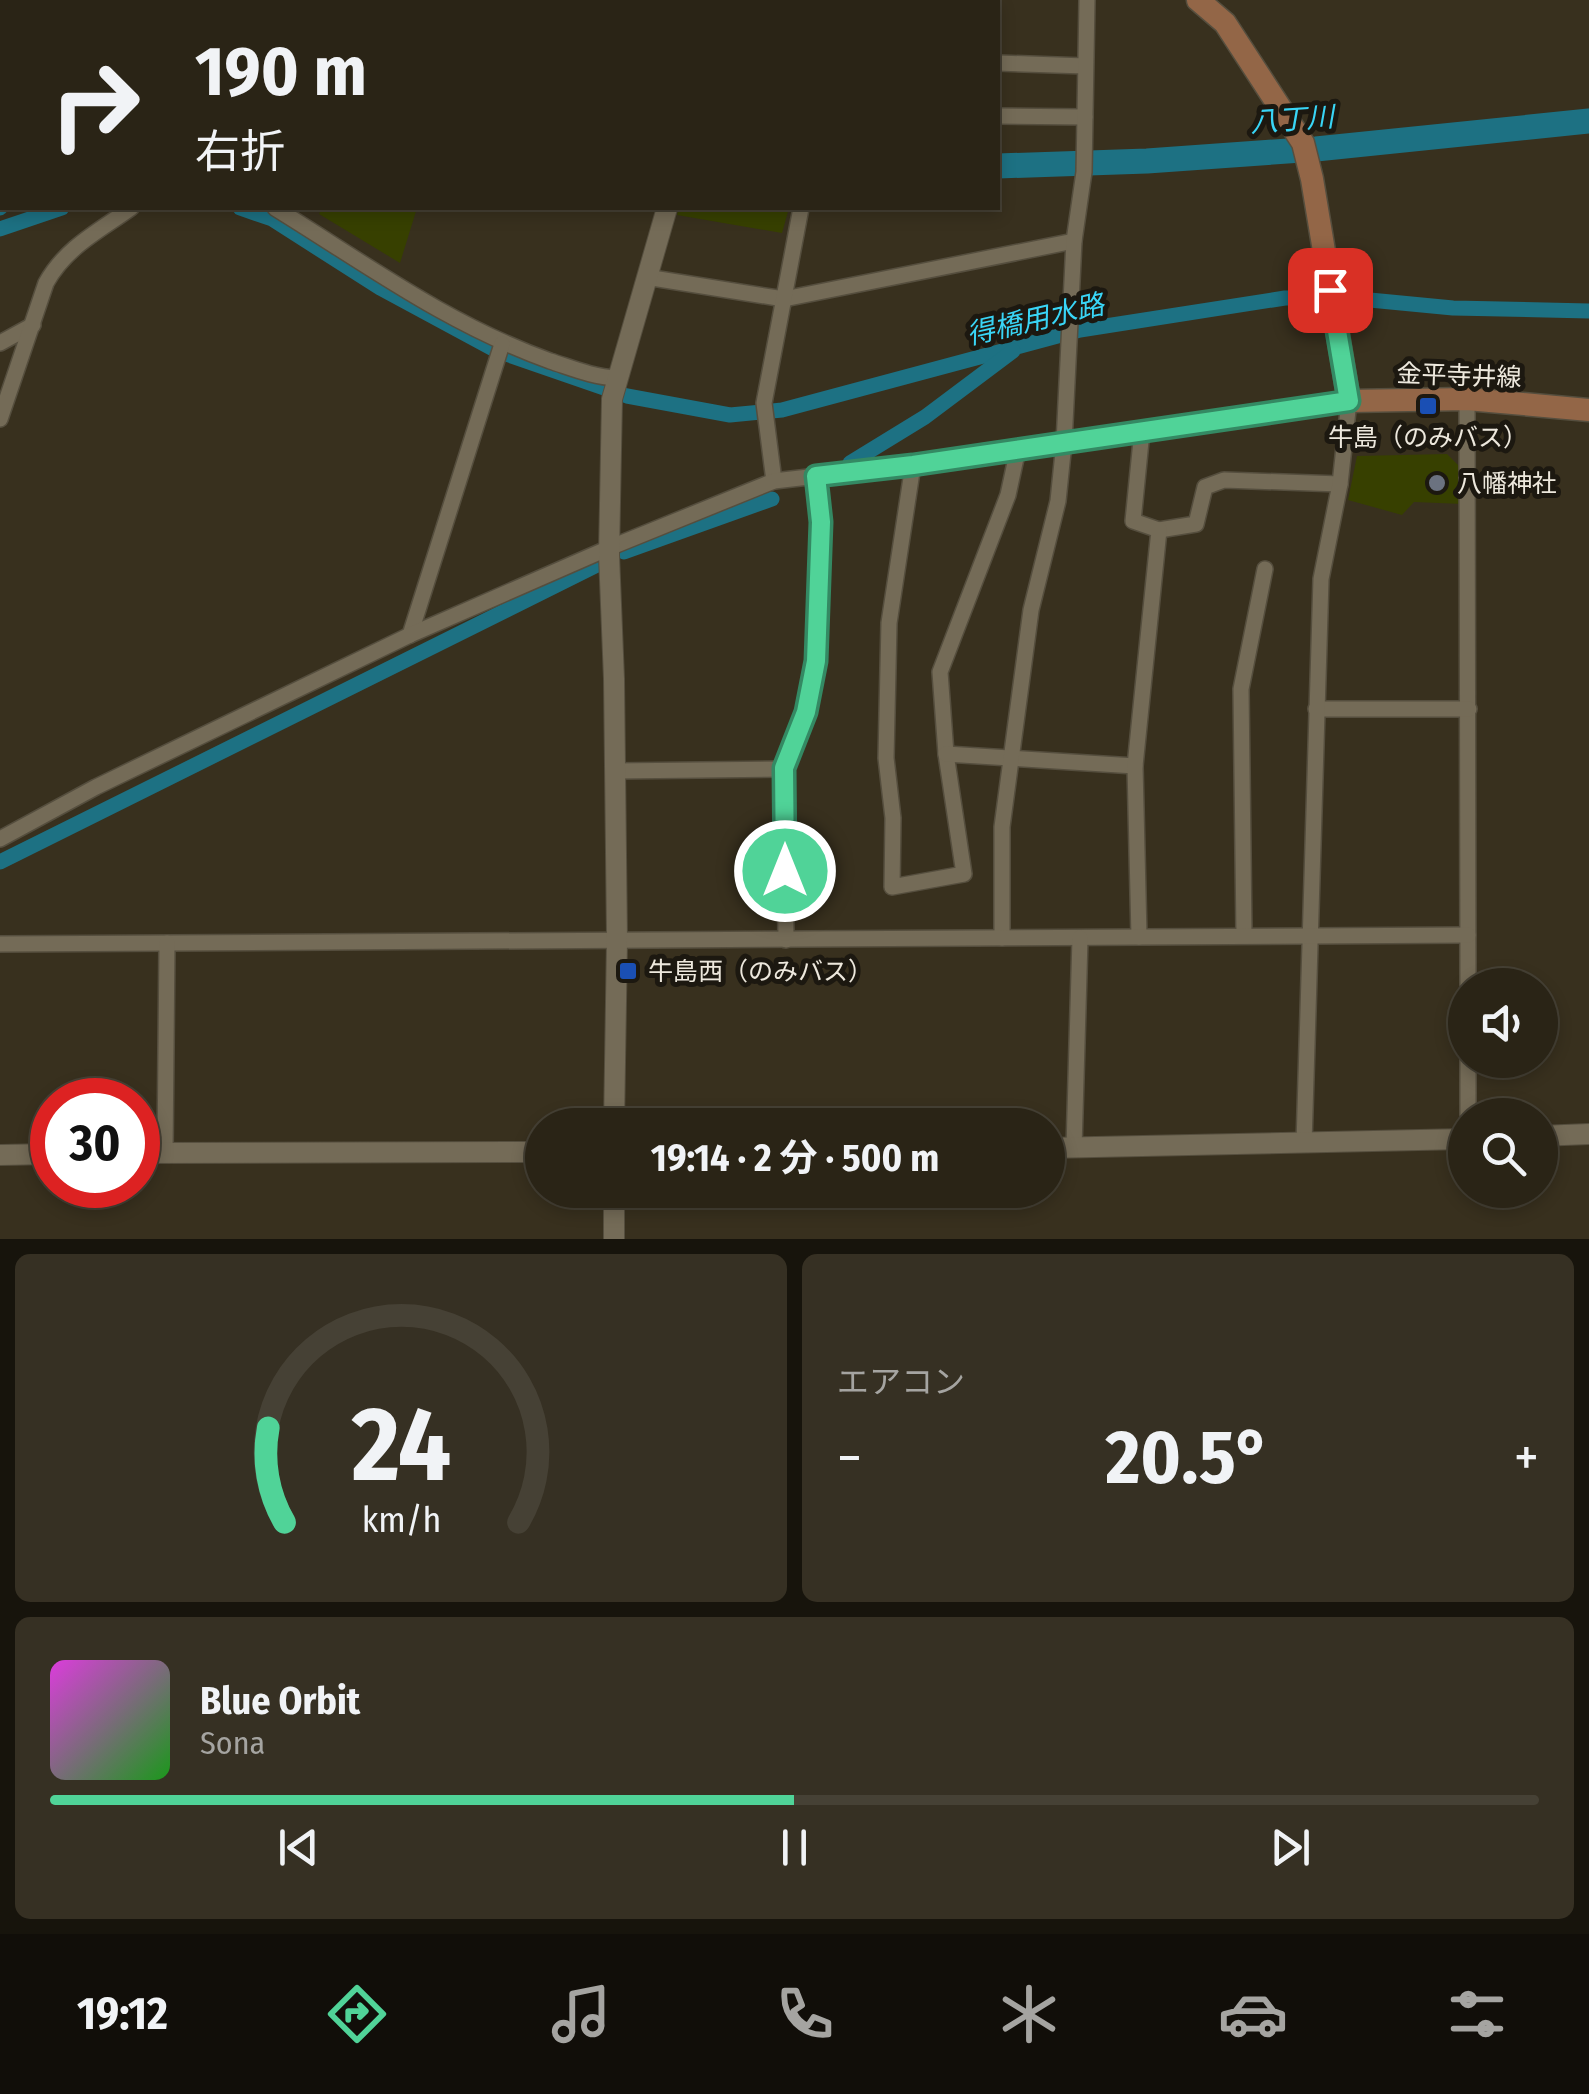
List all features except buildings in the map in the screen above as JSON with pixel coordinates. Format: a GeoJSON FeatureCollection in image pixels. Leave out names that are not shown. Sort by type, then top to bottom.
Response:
{"type":"FeatureCollection","features":[{"type":"Feature","properties":{"kind":"main road"},"geometry":{"type":"LineString","coordinates":[[1198,0],[1225,23],[1303,143],[1349,401]]}},
{"type":"Feature","properties":{"kind":"main road","name":"金平寺井線"},"geometry":{"type":"LineString","coordinates":[[1349,401],[1467,399],[1589,410]]}},
{"type":"Feature","properties":{"kind":"street"},"geometry":{"type":"LineString","coordinates":[[1002,938],[1002,827],[1031,610],[1058,502],[1064,443],[1074,241],[1084,172],[1086,0]]}},
{"type":"Feature","properties":{"kind":"street"},"geometry":{"type":"LineString","coordinates":[[1000,63],[1086,66]]}},
{"type":"Feature","properties":{"kind":"street"},"geometry":{"type":"LineString","coordinates":[[1000,116],[1084,116]]}},
{"type":"Feature","properties":{"kind":"street"},"geometry":{"type":"LineString","coordinates":[[0,420],[54,268],[72,248],[128,210]]}},
{"type":"Feature","properties":{"kind":"street"},"geometry":{"type":"LineString","coordinates":[[277,210],[386,281],[502,344],[615,387]]}},
{"type":"Feature","properties":{"kind":"street"},"geometry":{"type":"LineString","coordinates":[[614,1108],[617,940],[609,557],[615,387],[666,210]]}},
{"type":"Feature","properties":{"kind":"street"},"geometry":{"type":"LineString","coordinates":[[774,481],[764,403],[801,210]]}},
{"type":"Feature","properties":{"kind":"street"},"geometry":{"type":"LineString","coordinates":[[646,277],[784,299],[1074,241]]}},
{"type":"Feature","properties":{"kind":"street"},"geometry":{"type":"LineString","coordinates":[[0,343],[33,325]]}},
{"type":"Feature","properties":{"kind":"street"},"geometry":{"type":"LineString","coordinates":[[410,634],[502,344]]}},
{"type":"Feature","properties":{"kind":"street"},"geometry":{"type":"LineString","coordinates":[[1467,399],[1468,968]]}},
{"type":"Feature","properties":{"kind":"street"},"geometry":{"type":"LineString","coordinates":[[0,839],[96,787],[410,634],[609,557],[774,481],[913,465],[1349,401],[1340,484],[1321,578],[1304,1144]]}},
{"type":"Feature","properties":{"kind":"street"},"geometry":{"type":"LineString","coordinates":[[1142,432],[1133,521],[1160,530],[1196,524],[1206,486],[1224,480],[1340,484]]}},
{"type":"Feature","properties":{"kind":"street"},"geometry":{"type":"LineString","coordinates":[[913,465],[890,623],[886,758],[893,818],[892,887],[964,874],[946,754],[940,672],[1008,495],[1018,449]]}},
{"type":"Feature","properties":{"kind":"street"},"geometry":{"type":"LineString","coordinates":[[786,940],[784,768],[806,712],[816,661],[821,522],[816,476]]}},
{"type":"Feature","properties":{"kind":"street"},"geometry":{"type":"LineString","coordinates":[[1139,937],[1136,766],[1160,530]]}},
{"type":"Feature","properties":{"kind":"street"},"geometry":{"type":"LineString","coordinates":[[1244,936],[1241,689],[1265,568]]}},
{"type":"Feature","properties":{"kind":"street"},"geometry":{"type":"LineString","coordinates":[[1316,709],[1468,709]]}},
{"type":"Feature","properties":{"kind":"street"},"geometry":{"type":"LineString","coordinates":[[946,754],[1136,766]]}},
{"type":"Feature","properties":{"kind":"street"},"geometry":{"type":"LineString","coordinates":[[615,771],[784,768]]}},
{"type":"Feature","properties":{"kind":"street"},"geometry":{"type":"LineString","coordinates":[[0,944],[1468,935]]}},
{"type":"Feature","properties":{"kind":"street"},"geometry":{"type":"LineString","coordinates":[[1074,1148],[1080,938]]}},
{"type":"Feature","properties":{"kind":"street"},"geometry":{"type":"LineString","coordinates":[[165,1153],[167,943]]}},
{"type":"Feature","properties":{"kind":"street"},"geometry":{"type":"LineString","coordinates":[[1558,1135],[1589,1134]]}},
{"type":"Feature","properties":{"kind":"street"},"geometry":{"type":"LineString","coordinates":[[1065,1148],[1448,1140]]}},
{"type":"Feature","properties":{"kind":"street"},"geometry":{"type":"LineString","coordinates":[[160,1153],[525,1152]]}},
{"type":"Feature","properties":{"kind":"street"},"geometry":{"type":"LineString","coordinates":[[0,1154],[30,1154]]}},
{"type":"Feature","properties":{"kind":"street"},"geometry":{"type":"LineString","coordinates":[[614,1208],[614,1239]]}},
{"type":"Feature","properties":{"kind":"green space"},"geometry":{"type":"Polygon","coordinates":[[[321,210],[416,210],[400,263],[319,214],[321,210]]]}},
{"type":"Feature","properties":{"kind":"green space"},"geometry":{"type":"Polygon","coordinates":[[[678,210],[788,210],[782,233],[677,215],[678,210]]]}},
{"type":"Feature","properties":{"kind":"green space"},"geometry":{"type":"Polygon","coordinates":[[[1447,454],[1464,471],[1463,504],[1414,502],[1402,515],[1348,500],[1357,456],[1447,454]]]}},
{"type":"Feature","properties":{"kind":"waterway","name":"八丁川"},"geometry":{"type":"LineString","coordinates":[[1000,166],[1316,149],[1589,121]]}},
{"type":"Feature","properties":{"kind":"waterway","name":"得橋用水路"},"geometry":{"type":"LineString","coordinates":[[0,229],[56,210]]}},
{"type":"Feature","properties":{"kind":"waterway","name":"得橋用水路"},"geometry":{"type":"LineString","coordinates":[[246,210],[272,219],[380,288],[493,349]]}},
{"type":"Feature","properties":{"kind":"waterway","name":"得橋用水路"},"geometry":{"type":"LineString","coordinates":[[506,354],[627,396],[730,415],[782,410],[1080,330],[1285,298],[1589,311]]}},
{"type":"Feature","properties":{"kind":"waterway"},"geometry":{"type":"LineString","coordinates":[[850,463],[925,417],[1013,351]]}},
{"type":"Feature","properties":{"kind":"waterway"},"geometry":{"type":"LineString","coordinates":[[624,552],[772,499]]}},
{"type":"Feature","properties":{"kind":"waterway"},"geometry":{"type":"LineString","coordinates":[[0,862],[599,564]]}},
{"type":"Feature","properties":{"kind":"place","name":"牛島（のみバス）"},"geometry":{"type":"Point","coordinates":[1428,406]}},
{"type":"Feature","properties":{"kind":"place","name":"八幡神社"},"geometry":{"type":"Point","coordinates":[1437,483]}},
{"type":"Feature","properties":{"kind":"place","name":"牛島西（のみバス）"},"geometry":{"type":"Point","coordinates":[628,971]}},
{"type":"Feature","properties":{"kind":"route"},"geometry":{"type":"LineString","coordinates":[[785,871],[784,768],[806,712],[816,661],[821,522],[816,476],[1349,401],[1330,290]]}}]}
